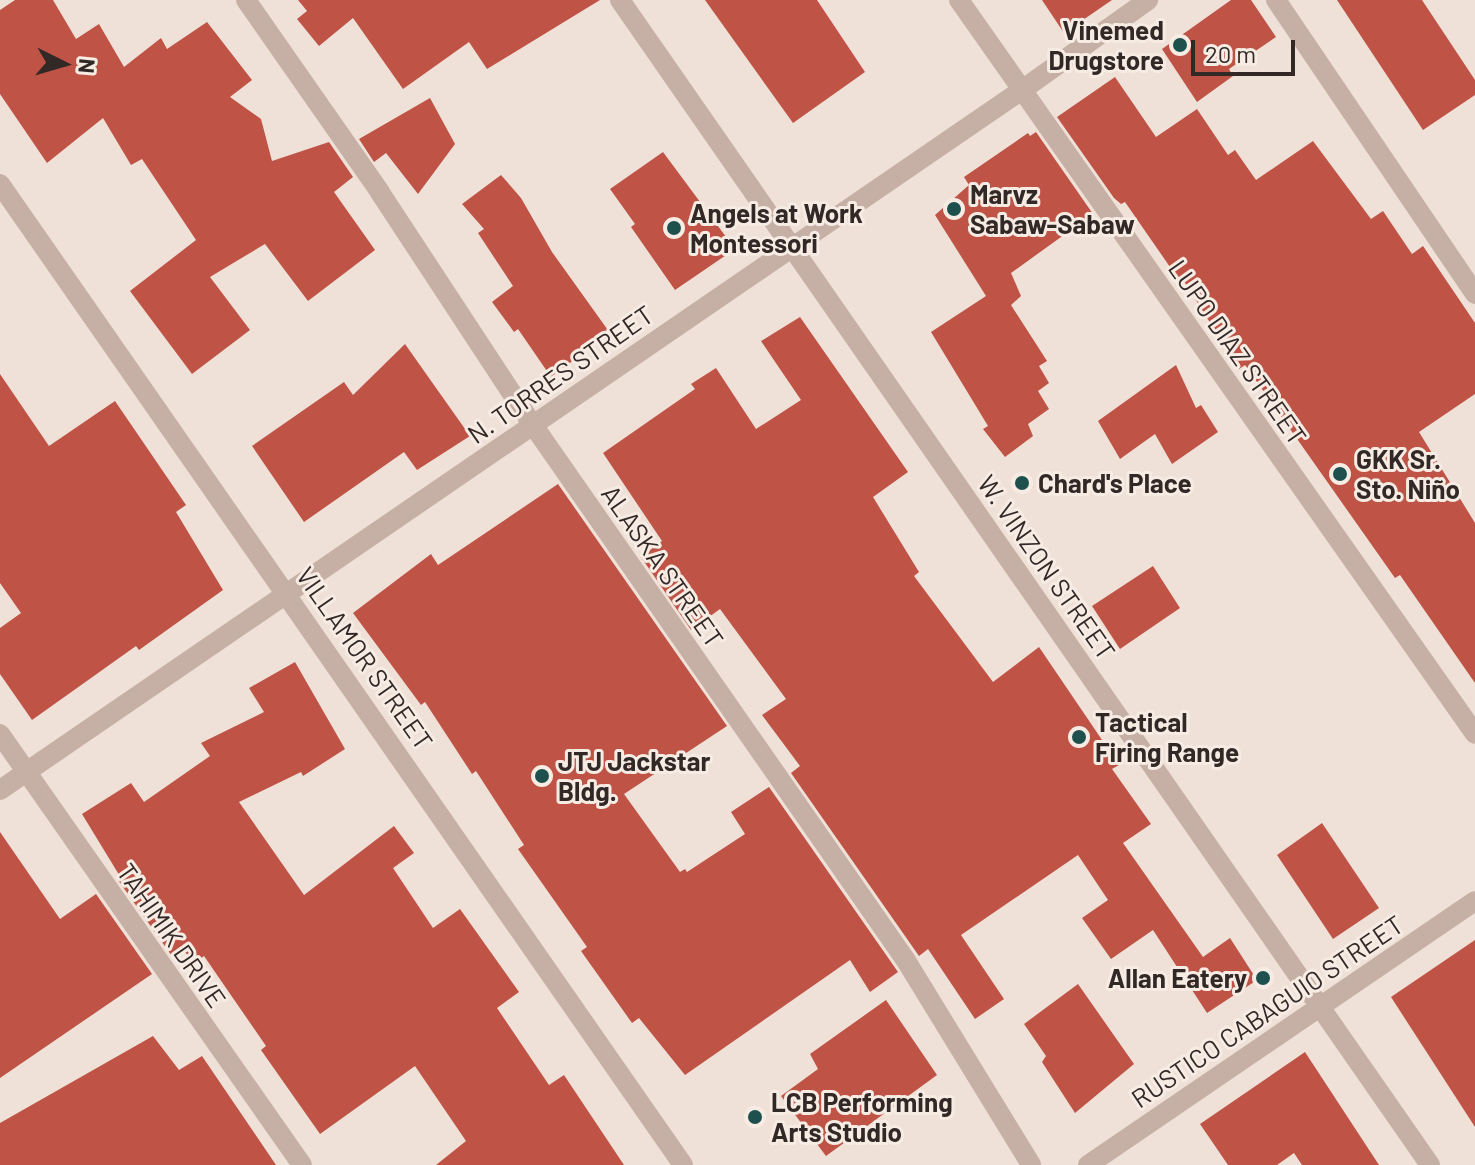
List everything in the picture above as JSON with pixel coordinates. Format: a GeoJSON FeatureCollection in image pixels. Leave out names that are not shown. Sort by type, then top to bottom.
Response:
{"type":"FeatureCollection","features":[{"type":"Feature","properties":{"kind":"street","name":"ALASKA STREET"},"geometry":{"type":"LineString","coordinates":[[246,0],[379,191],[533,425],[905,959],[1031,1165]]}},
{"type":"Feature","properties":{"kind":"street","name":"W. VINZON STREET"},"geometry":{"type":"LineString","coordinates":[[620,0],[1430,1165]]}},
{"type":"Feature","properties":{"kind":"street","name":"LUPO DIAZ STREET"},"geometry":{"type":"LineString","coordinates":[[959,0],[1475,734]]}},
{"type":"Feature","properties":{"kind":"street","name":"N. TORRES STREET"},"geometry":{"type":"LineString","coordinates":[[0,790],[1022,90],[1148,0]]}},
{"type":"Feature","properties":{"kind":"street"},"geometry":{"type":"LineString","coordinates":[[1276,0],[1475,294]]}},
{"type":"Feature","properties":{"kind":"street","name":"VILLAMOR STREET"},"geometry":{"type":"LineString","coordinates":[[0,184],[288,593],[683,1165]]}},
{"type":"Feature","properties":{"kind":"street","name":"TAHIMIK DRIVE"},"geometry":{"type":"LineString","coordinates":[[0,734],[302,1165]]}},
{"type":"Feature","properties":{"kind":"street","name":"RUSTICO CABAGUIO STREET"},"geometry":{"type":"LineString","coordinates":[[1088,1165],[1475,901]]}},
{"type":"Feature","properties":{"kind":"building"},"geometry":{"type":"Polygon","coordinates":[[[15,0],[53,0],[76,39],[99,24],[124,67],[161,38],[167,49],[207,22],[252,80],[230,97],[261,119],[272,161],[329,142],[353,177],[334,192],[375,250],[308,301],[265,244],[210,277],[250,330],[192,374],[130,291],[196,240],[142,159],[131,165],[103,118],[47,163],[0,94],[0,10],[15,0]]]}},
{"type":"Feature","properties":{"kind":"building"},"geometry":{"type":"Polygon","coordinates":[[[298,0],[600,0],[487,69],[469,42],[403,89],[353,18],[319,46],[297,19],[307,11],[298,0]]]}},
{"type":"Feature","properties":{"kind":"building"},"geometry":{"type":"Polygon","coordinates":[[[705,0],[817,0],[865,72],[793,123],[705,0]]]}},
{"type":"Feature","properties":{"kind":"building"},"geometry":{"type":"Polygon","coordinates":[[[1042,0],[1112,0],[1064,33],[1042,0]]]}},
{"type":"Feature","properties":{"kind":"building"},"geometry":{"type":"Polygon","coordinates":[[[1231,0],[1251,0],[1276,37],[1229,69],[1233,76],[1197,102],[1162,49],[1231,0]]]}},
{"type":"Feature","properties":{"kind":"building"},"geometry":{"type":"Polygon","coordinates":[[[1337,0],[1422,0],[1475,80],[1475,95],[1423,130],[1337,0]]]}},
{"type":"Feature","properties":{"kind":"building"},"geometry":{"type":"Polygon","coordinates":[[[1115,77],[1156,137],[1197,109],[1228,155],[1235,150],[1256,180],[1313,141],[1371,219],[1383,211],[1412,254],[1423,246],[1475,323],[1475,394],[1419,432],[1475,523],[1475,683],[1400,575],[1395,578],[1245,365],[1239,369],[1182,278],[1179,280],[1125,202],[1121,204],[1114,198],[1057,117],[1115,77]]]}},
{"type":"Feature","properties":{"kind":"building"},"geometry":{"type":"Polygon","coordinates":[[[430,98],[455,144],[418,194],[386,153],[374,162],[359,139],[430,98]]]}},
{"type":"Feature","properties":{"kind":"building"},"geometry":{"type":"Polygon","coordinates":[[[1036,132],[1093,214],[1011,273],[1021,296],[1011,305],[1047,361],[1039,366],[1049,383],[1038,391],[1049,409],[1028,424],[1033,436],[1005,457],[983,429],[988,426],[931,332],[986,296],[935,215],[969,185],[964,177],[1028,133],[1030,136],[1036,132]]]}},
{"type":"Feature","properties":{"kind":"building"},"geometry":{"type":"Polygon","coordinates":[[[663,152],[735,249],[675,290],[631,227],[635,224],[610,189],[663,152]]]}},
{"type":"Feature","properties":{"kind":"building"},"geometry":{"type":"Polygon","coordinates":[[[501,175],[521,198],[552,252],[610,333],[551,377],[518,329],[514,332],[492,302],[513,286],[478,233],[484,229],[462,204],[501,175]]]}},
{"type":"Feature","properties":{"kind":"building"},"geometry":{"type":"Polygon","coordinates":[[[800,317],[908,472],[873,497],[919,572],[914,576],[993,682],[1039,647],[1119,765],[1112,769],[1151,824],[1123,843],[1203,957],[1230,938],[1257,980],[1207,1013],[1153,930],[1111,959],[1082,918],[1108,900],[1078,855],[961,935],[1004,999],[975,1019],[928,949],[919,956],[791,773],[800,766],[762,715],[786,699],[720,609],[691,630],[641,557],[662,541],[603,453],[695,389],[691,384],[716,368],[756,429],[801,400],[761,341],[800,317]]]}},
{"type":"Feature","properties":{"kind":"building"},"geometry":{"type":"Polygon","coordinates":[[[405,344],[470,436],[417,470],[404,452],[304,522],[252,446],[344,382],[353,395],[405,344]]]}},
{"type":"Feature","properties":{"kind":"building"},"geometry":{"type":"Polygon","coordinates":[[[1176,365],[1196,408],[1201,405],[1218,432],[1172,464],[1155,434],[1120,459],[1098,421],[1176,365]]]}},
{"type":"Feature","properties":{"kind":"building"},"geometry":{"type":"Polygon","coordinates":[[[0,374],[49,446],[115,401],[186,505],[176,512],[223,590],[139,650],[136,646],[32,720],[0,674],[0,628],[21,613],[0,583],[0,374]]]}},
{"type":"Feature","properties":{"kind":"building"},"geometry":{"type":"Polygon","coordinates":[[[558,484],[727,726],[624,794],[680,872],[685,869],[687,872],[745,834],[731,812],[769,787],[898,972],[870,992],[850,960],[685,1075],[639,1018],[632,1023],[581,951],[587,947],[518,849],[524,845],[476,771],[472,774],[425,702],[421,705],[353,613],[431,554],[438,565],[558,484]]]}},
{"type":"Feature","properties":{"kind":"building"},"geometry":{"type":"Polygon","coordinates":[[[1153,566],[1180,608],[1120,649],[1092,606],[1153,566]]]}},
{"type":"Feature","properties":{"kind":"building"},"geometry":{"type":"Polygon","coordinates":[[[295,662],[345,749],[303,776],[301,772],[239,802],[304,895],[394,826],[414,853],[393,868],[433,928],[460,909],[519,992],[497,1008],[549,1085],[564,1075],[624,1165],[436,1165],[466,1141],[415,1066],[320,1134],[261,1050],[266,1046],[204,956],[194,963],[185,952],[174,959],[118,880],[121,878],[82,814],[131,783],[144,802],[210,756],[201,743],[264,712],[249,688],[295,662]]]}},
{"type":"Feature","properties":{"kind":"building"},"geometry":{"type":"Polygon","coordinates":[[[1322,823],[1379,908],[1333,939],[1277,855],[1322,823]]]}},
{"type":"Feature","properties":{"kind":"building"},"geometry":{"type":"Polygon","coordinates":[[[0,832],[60,919],[96,894],[152,974],[0,1078],[0,832]]]}},
{"type":"Feature","properties":{"kind":"building"},"geometry":{"type":"Polygon","coordinates":[[[1475,940],[1475,1127],[1391,997],[1475,940]]]}},
{"type":"Feature","properties":{"kind":"building"},"geometry":{"type":"Polygon","coordinates":[[[1078,984],[1134,1064],[1075,1113],[1042,1062],[1046,1056],[1024,1024],[1078,984]]]}},
{"type":"Feature","properties":{"kind":"building"},"geometry":{"type":"Polygon","coordinates":[[[886,1000],[937,1075],[826,1156],[781,1096],[818,1069],[810,1054],[886,1000]]]}},
{"type":"Feature","properties":{"kind":"building"},"geometry":{"type":"Polygon","coordinates":[[[153,1036],[179,1070],[202,1056],[276,1165],[0,1165],[0,1123],[153,1036]]]}},
{"type":"Feature","properties":{"kind":"building"},"geometry":{"type":"Polygon","coordinates":[[[1305,1052],[1379,1165],[1302,1165],[1294,1153],[1277,1165],[1228,1165],[1200,1124],[1305,1052]]]}},
{"type":"Feature","properties":{"kind":"place","name":"Vinemed Drugstore"},"geometry":{"type":"Point","coordinates":[1180,45]}},
{"type":"Feature","properties":{"kind":"place","name":"Marvz Sabaw-Sabaw"},"geometry":{"type":"Point","coordinates":[954,209]}},
{"type":"Feature","properties":{"kind":"place","name":"Angels at Work Montessori"},"geometry":{"type":"Point","coordinates":[674,228]}},
{"type":"Feature","properties":{"kind":"place","name":"GKK Sr. Sto. Niño"},"geometry":{"type":"Point","coordinates":[1340,474]}},
{"type":"Feature","properties":{"kind":"place","name":"Chard's Place"},"geometry":{"type":"Point","coordinates":[1022,483]}},
{"type":"Feature","properties":{"kind":"place","name":"Tactical Firing Range"},"geometry":{"type":"Point","coordinates":[1079,737]}},
{"type":"Feature","properties":{"kind":"place","name":"JTJ Jackstar Bldg."},"geometry":{"type":"Point","coordinates":[542,776]}},
{"type":"Feature","properties":{"kind":"place","name":"Allan Eatery"},"geometry":{"type":"Point","coordinates":[1263,978]}},
{"type":"Feature","properties":{"kind":"place","name":"LCB Performing Arts Studio"},"geometry":{"type":"Point","coordinates":[755,1117]}}]}
